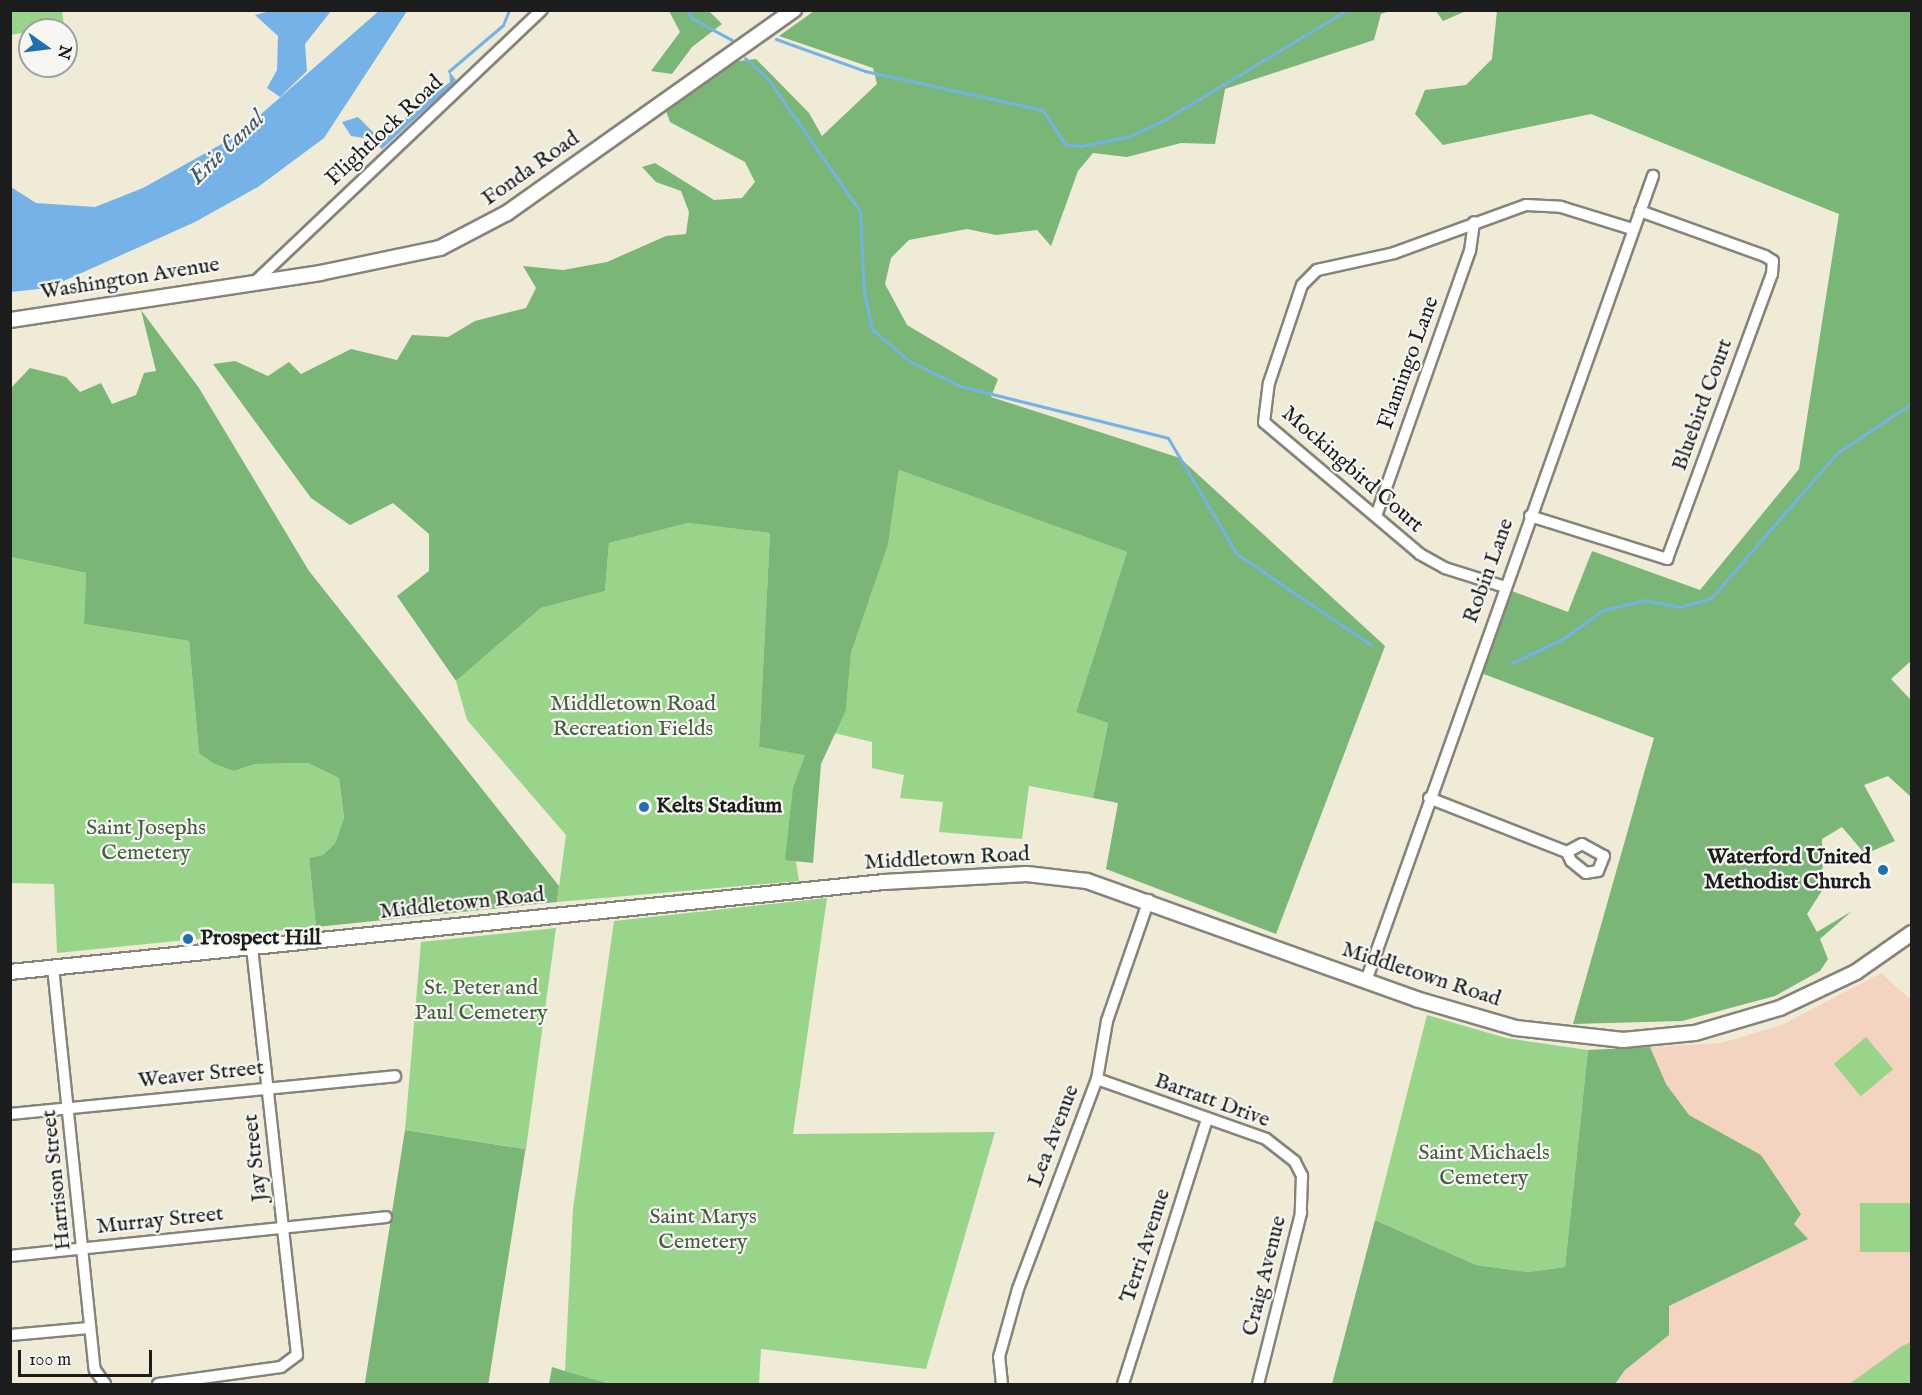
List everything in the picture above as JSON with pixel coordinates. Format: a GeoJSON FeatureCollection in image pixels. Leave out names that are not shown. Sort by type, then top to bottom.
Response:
{"type":"FeatureCollection","features":[{"type":"Feature","properties":{"kind":"street","name":"Flightlock Road"},"geometry":{"type":"LineString","coordinates":[[256,281],[542,10]]}},
{"type":"Feature","properties":{"kind":"street","name":"Fonda Road"},"geometry":{"type":"LineString","coordinates":[[256,281],[410,255],[473,234],[794,10]]}},
{"type":"Feature","properties":{"kind":"street","name":"Robin Lane"},"geometry":{"type":"LineString","coordinates":[[1366,981],[1502,586],[1530,516],[1632,228],[1653,176]]}},
{"type":"Feature","properties":{"kind":"street","name":"Mockingbird Court"},"geometry":{"type":"LineString","coordinates":[[1502,586],[1434,563],[1264,422],[1269,383],[1308,274],[1394,253],[1526,205],[1561,207],[1632,228]]}},
{"type":"Feature","properties":{"kind":"street","name":"Bluebird Court"},"geometry":{"type":"LineString","coordinates":[[1530,516],[1667,560],[1772,274],[1773,261],[1765,256],[1640,211]]}},
{"type":"Feature","properties":{"kind":"street","name":"Flamingo Lane"},"geometry":{"type":"LineString","coordinates":[[1376,516],[1470,251],[1474,222]]}},
{"type":"Feature","properties":{"kind":"street","name":"Washington Avenue"},"geometry":{"type":"LineString","coordinates":[[10,320],[256,281]]}},
{"type":"Feature","properties":{"kind":"street"},"geometry":{"type":"LineString","coordinates":[[1429,798],[1567,852]]}},
{"type":"Feature","properties":{"kind":"street","name":"Middletown Road"},"geometry":{"type":"LineString","coordinates":[[10,972],[974,874],[1061,876],[1149,900],[1366,981],[1516,1028],[1592,1038],[1651,1038],[1695,1033],[1780,1008],[1856,972],[1911,933]]}},
{"type":"Feature","properties":{"kind":"street","name":"Lea Avenue"},"geometry":{"type":"LineString","coordinates":[[1002,1384],[999,1357],[1014,1300],[1096,1079],[1107,1021],[1149,900]]}},
{"type":"Feature","properties":{"kind":"street","name":"Jay Street"},"geometry":{"type":"LineString","coordinates":[[158,1384],[292,1363],[297,1335],[252,947]]}},
{"type":"Feature","properties":{"kind":"street","name":"Harrison Street"},"geometry":{"type":"LineString","coordinates":[[53,967],[95,1370],[105,1384]]}},
{"type":"Feature","properties":{"kind":"street","name":"Weaver Street"},"geometry":{"type":"LineString","coordinates":[[10,1114],[394,1076]]}},
{"type":"Feature","properties":{"kind":"street","name":"Barratt Drive"},"geometry":{"type":"LineString","coordinates":[[1096,1079],[1266,1139],[1289,1155],[1302,1176]]}},
{"type":"Feature","properties":{"kind":"street","name":"Terri Avenue"},"geometry":{"type":"LineString","coordinates":[[1123,1384],[1207,1119]]}},
{"type":"Feature","properties":{"kind":"street","name":"Craig Avenue"},"geometry":{"type":"LineString","coordinates":[[1258,1384],[1301,1213],[1302,1176]]}},
{"type":"Feature","properties":{"kind":"street","name":"Murray Street"},"geometry":{"type":"LineString","coordinates":[[10,1256],[386,1217]]}},
{"type":"Feature","properties":{"kind":"street"},"geometry":{"type":"LineString","coordinates":[[10,1335],[90,1329]]}},
{"type":"Feature","properties":{"kind":"shaded area"},"geometry":{"type":"Polygon","coordinates":[[[1881,973],[1911,1000],[1911,1384],[1615,1384],[1625,1370],[1669,1335],[1669,1306],[1808,1239],[1794,1224],[1801,1213],[1761,1155],[1689,1115],[1666,1084],[1650,1047],[1721,1043],[1782,1025],[1881,973]]]}},
{"type":"Feature","properties":{"kind":"green space"},"geometry":{"type":"Polygon","coordinates":[[[11,10],[62,11],[63,18],[18,18],[18,34],[11,35],[11,10]]]}},
{"type":"Feature","properties":{"kind":"green space"},"geometry":{"type":"Polygon","coordinates":[[[669,11],[709,11],[722,24],[692,47],[672,74],[651,71],[680,32],[669,11]]]}},
{"type":"Feature","properties":{"kind":"green space"},"geometry":{"type":"Polygon","coordinates":[[[814,11],[1390,11],[1381,14],[1374,40],[1225,89],[1215,144],[1181,143],[1127,157],[1093,153],[1078,171],[1051,246],[1037,230],[996,235],[967,229],[909,240],[891,258],[885,284],[907,325],[998,379],[991,397],[1180,458],[1385,646],[1276,934],[1106,869],[1118,803],[1093,798],[1108,723],[1076,712],[1127,552],[899,470],[888,545],[851,653],[846,710],[821,764],[813,863],[785,860],[793,788],[805,755],[759,747],[770,533],[688,523],[609,543],[605,591],[541,608],[456,681],[397,596],[429,571],[429,534],[393,503],[350,525],[311,498],[213,364],[235,361],[268,376],[289,362],[301,374],[351,349],[397,360],[412,335],[448,337],[475,321],[526,308],[536,288],[523,266],[563,270],[607,262],[666,236],[686,234],[689,212],[681,191],[656,182],[642,167],[655,163],[714,200],[742,198],[755,182],[745,162],[670,122],[666,111],[730,62],[756,59],[809,113],[822,136],[877,84],[873,68],[779,36],[814,11]]]}},
{"type":"Feature","properties":{"kind":"green space"},"geometry":{"type":"Polygon","coordinates":[[[1436,11],[1466,11],[1443,21],[1436,11]]]}},
{"type":"Feature","properties":{"kind":"green space"},"geometry":{"type":"Polygon","coordinates":[[[1497,11],[1911,11],[1912,660],[1891,679],[1911,700],[1911,797],[1888,776],[1864,785],[1895,841],[1865,854],[1842,827],[1822,839],[1823,889],[1807,914],[1817,932],[1852,911],[1820,939],[1828,959],[1820,971],[1775,996],[1682,1021],[1573,1024],[1654,738],[1481,673],[1509,590],[1568,612],[1592,551],[1700,590],[1799,469],[1839,214],[1591,114],[1443,145],[1415,114],[1425,90],[1466,85],[1492,59],[1497,11]]]}},
{"type":"Feature","properties":{"kind":"green space"},"geometry":{"type":"Polygon","coordinates":[[[141,310],[199,388],[309,571],[559,886],[557,902],[316,927],[309,858],[323,855],[335,843],[344,818],[339,778],[308,763],[255,764],[234,771],[213,763],[199,753],[189,641],[84,624],[86,573],[11,557],[11,388],[30,368],[66,377],[80,392],[101,383],[112,404],[136,395],[144,373],[156,371],[141,310]]]}},
{"type":"Feature","properties":{"kind":"green space"},"geometry":{"type":"Polygon","coordinates":[[[899,470],[1127,552],[1076,712],[1108,723],[1093,798],[1029,786],[1022,839],[939,832],[943,802],[900,798],[904,775],[872,768],[872,742],[834,733],[846,710],[851,653],[888,545],[899,470]]]}},
{"type":"Feature","properties":{"kind":"green space","name":"Middletown Road Recreation Fields"},"geometry":{"type":"Polygon","coordinates":[[[688,523],[770,533],[759,747],[805,754],[795,856],[799,881],[557,902],[566,835],[467,720],[456,681],[541,608],[605,591],[609,543],[688,523]]]}},
{"type":"Feature","properties":{"kind":"green space","name":"Saint Josephs Cemetery"},"geometry":{"type":"Polygon","coordinates":[[[11,557],[86,573],[84,624],[189,641],[199,753],[234,771],[255,764],[308,763],[339,778],[344,819],[335,843],[323,855],[309,858],[316,927],[57,953],[54,884],[11,883],[11,557]]]}},
{"type":"Feature","properties":{"kind":"green space","name":"Saint Marys Cemetery"},"geometry":{"type":"Polygon","coordinates":[[[827,898],[793,1134],[995,1132],[926,1369],[761,1349],[759,1384],[611,1384],[565,1371],[573,1209],[614,921],[827,898]]]}},
{"type":"Feature","properties":{"kind":"green space","name":"St. Peter and Paul Cemetery"},"geometry":{"type":"Polygon","coordinates":[[[556,928],[526,1149],[405,1130],[421,942],[556,928]]]}},
{"type":"Feature","properties":{"kind":"green space","name":"Saint Michaels Cemetery"},"geometry":{"type":"Polygon","coordinates":[[[1427,1015],[1506,1038],[1588,1050],[1565,1267],[1528,1272],[1476,1265],[1375,1220],[1427,1015]]]}},
{"type":"Feature","properties":{"kind":"green space"},"geometry":{"type":"Polygon","coordinates":[[[1866,1037],[1893,1069],[1861,1096],[1834,1064],[1866,1037]]]}},
{"type":"Feature","properties":{"kind":"green space"},"geometry":{"type":"Polygon","coordinates":[[[1650,1047],[1666,1084],[1689,1115],[1761,1155],[1801,1214],[1794,1224],[1808,1239],[1669,1306],[1669,1335],[1625,1370],[1615,1384],[1332,1384],[1375,1220],[1476,1265],[1528,1272],[1565,1267],[1588,1050],[1650,1047]]]}},
{"type":"Feature","properties":{"kind":"green space"},"geometry":{"type":"Polygon","coordinates":[[[405,1130],[525,1149],[488,1384],[365,1384],[405,1130]]]}},
{"type":"Feature","properties":{"kind":"green space"},"geometry":{"type":"Polygon","coordinates":[[[1860,1203],[1911,1203],[1911,1252],[1860,1252],[1860,1203]]]}},
{"type":"Feature","properties":{"kind":"green space"},"geometry":{"type":"Polygon","coordinates":[[[1911,1342],[1911,1384],[1849,1384],[1902,1346],[1911,1342]]]}},
{"type":"Feature","properties":{"kind":"green space"},"geometry":{"type":"Polygon","coordinates":[[[552,1367],[565,1371],[611,1384],[549,1384],[552,1367]]]}},
{"type":"Feature","properties":{"kind":"water","name":"Erie Canal"},"geometry":{"type":"Polygon","coordinates":[[[380,10],[407,11],[324,138],[258,187],[195,222],[48,288],[11,292],[11,187],[36,203],[95,207],[143,188],[236,136],[380,10]]]}},
{"type":"Feature","properties":{"kind":"water"},"geometry":{"type":"Polygon","coordinates":[[[270,11],[331,11],[305,44],[307,71],[280,97],[267,88],[277,70],[278,36],[255,15],[270,11]]]}},
{"type":"Feature","properties":{"kind":"water"},"geometry":{"type":"Polygon","coordinates":[[[449,71],[456,80],[453,84],[382,149],[371,139],[351,136],[342,122],[358,117],[379,138],[450,82],[449,71]]]}},
{"type":"Feature","properties":{"kind":"waterway"},"geometry":{"type":"LineString","coordinates":[[449,71],[503,25],[509,10]]}},
{"type":"Feature","properties":{"kind":"waterway"},"geometry":{"type":"LineString","coordinates":[[687,10],[693,19],[732,40]]}},
{"type":"Feature","properties":{"kind":"waterway"},"geometry":{"type":"LineString","coordinates":[[776,39],[865,71],[1043,110],[1065,144],[1082,146],[1130,136],[1164,120],[1347,10]]}},
{"type":"Feature","properties":{"kind":"waterway"},"geometry":{"type":"LineString","coordinates":[[745,58],[768,79],[860,211],[864,292],[872,329],[909,361],[960,386],[1168,438],[1237,554],[1371,645]]}},
{"type":"Feature","properties":{"kind":"waterway"},"geometry":{"type":"LineString","coordinates":[[1512,663],[1564,638],[1603,610],[1645,600],[1680,607],[1711,598],[1837,453],[1912,403]]}},
{"type":"Feature","properties":{"kind":"place","name":"Kelts Stadium"},"geometry":{"type":"Point","coordinates":[644,807]}},
{"type":"Feature","properties":{"kind":"place","name":"Waterford United Methodist Church"},"geometry":{"type":"Point","coordinates":[1883,870]}},
{"type":"Feature","properties":{"kind":"place","name":"Prospect Hill"},"geometry":{"type":"Point","coordinates":[188,939]}}]}
